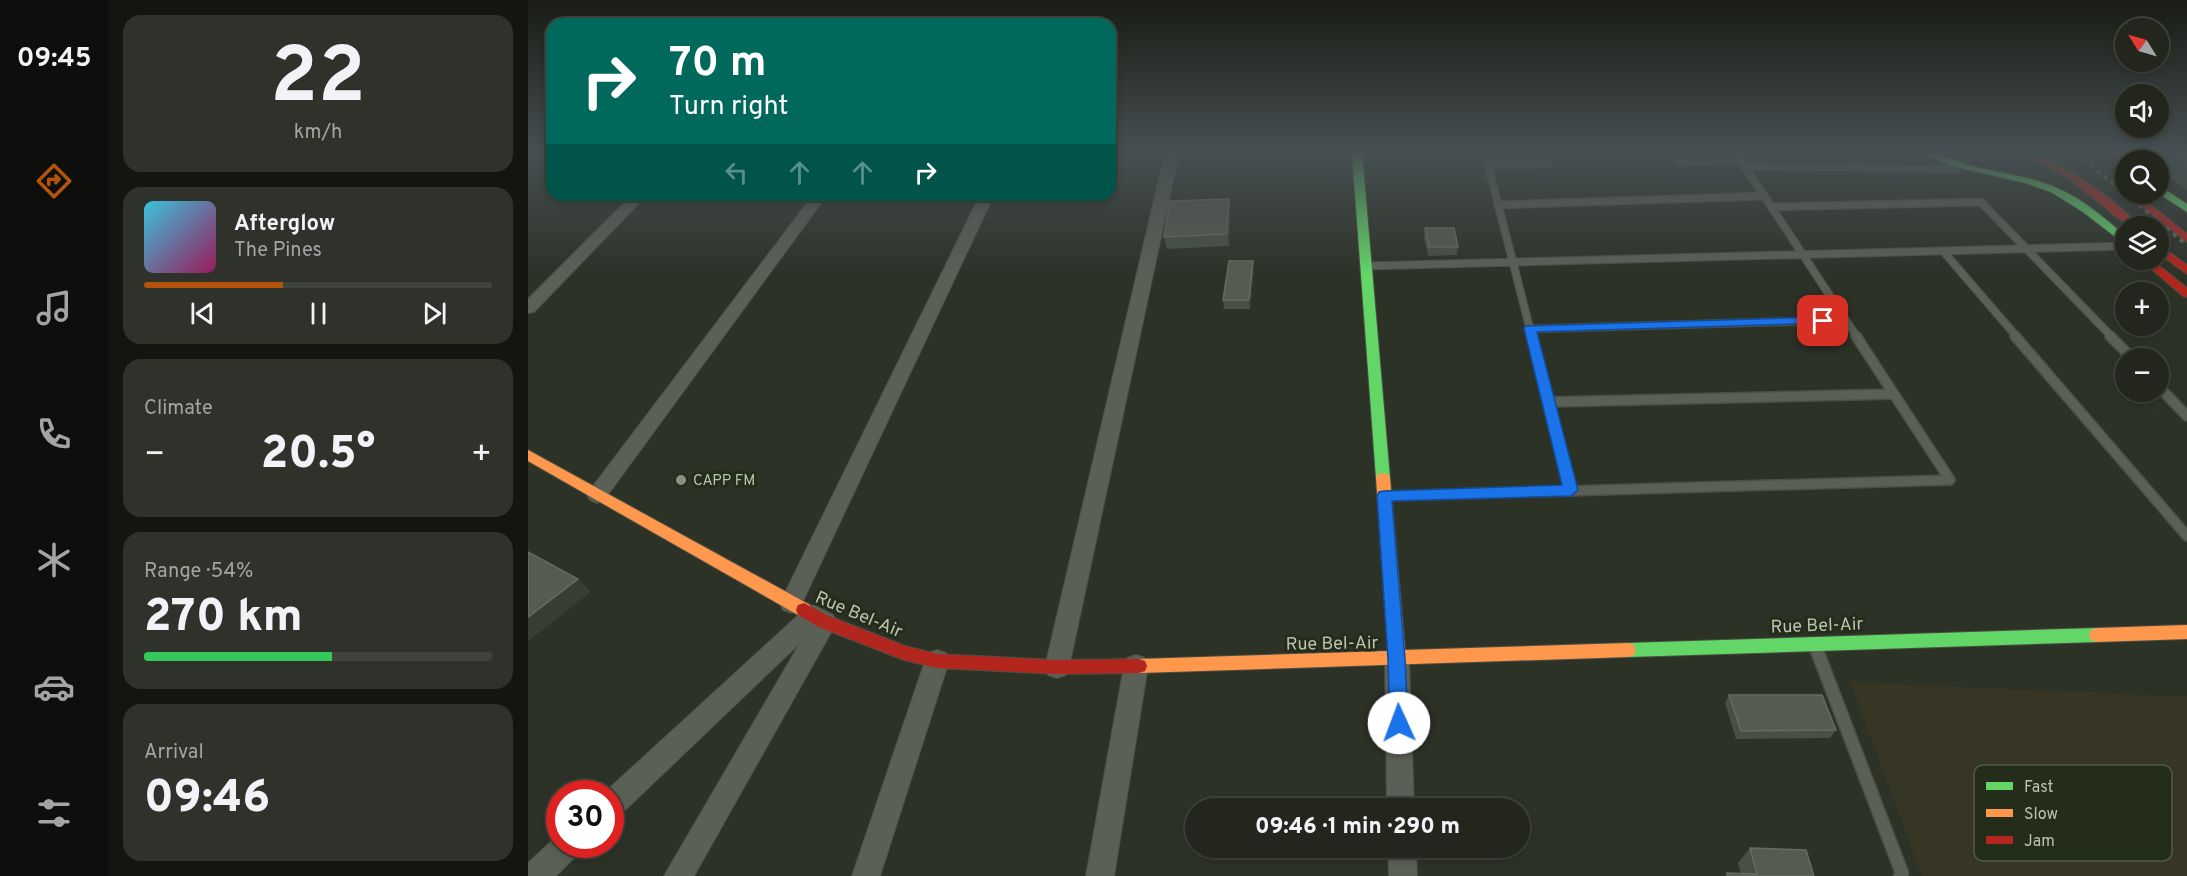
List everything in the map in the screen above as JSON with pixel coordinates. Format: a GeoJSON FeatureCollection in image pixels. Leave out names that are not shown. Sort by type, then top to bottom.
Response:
{"type":"FeatureCollection","features":[{"type":"Feature","properties":{"kind":"main road"},"geometry":{"type":"LineString","coordinates":[[1360,194],[1397,659]]}},
{"type":"Feature","properties":{"kind":"main road"},"geometry":{"type":"LineString","coordinates":[[2062,194],[2115,235]]}},
{"type":"Feature","properties":{"kind":"main road"},"geometry":{"type":"LineString","coordinates":[[2094,194],[2121,216]]}},
{"type":"Feature","properties":{"kind":"main road"},"geometry":{"type":"LineString","coordinates":[[2169,196],[2187,209]]}},
{"type":"Feature","properties":{"kind":"main road"},"geometry":{"type":"LineString","coordinates":[[2143,204],[2187,239]]}},
{"type":"Feature","properties":{"kind":"main road"},"geometry":{"type":"LineString","coordinates":[[2169,256],[2187,271]]}},
{"type":"Feature","properties":{"kind":"main road"},"geometry":{"type":"LineString","coordinates":[[2158,270],[2187,294]]}},
{"type":"Feature","properties":{"kind":"main road","name":"Rue Bel-Air"},"geometry":{"type":"LineString","coordinates":[[528,455],[819,619],[904,653],[937,661],[1056,667],[1136,666],[2187,632]]}},
{"type":"Feature","properties":{"kind":"street"},"geometry":{"type":"LineString","coordinates":[[1056,667],[1163,194]]}},
{"type":"Feature","properties":{"kind":"street"},"geometry":{"type":"LineString","coordinates":[[528,308],[634,201]]}},
{"type":"Feature","properties":{"kind":"street"},"geometry":{"type":"LineString","coordinates":[[597,495],[816,201]]}},
{"type":"Feature","properties":{"kind":"street"},"geometry":{"type":"LineString","coordinates":[[791,603],[984,201]]}},
{"type":"Feature","properties":{"kind":"street"},"geometry":{"type":"LineString","coordinates":[[624,793],[819,619]]}},
{"type":"Feature","properties":{"kind":"street"},"geometry":{"type":"LineString","coordinates":[[678,876],[819,619]]}},
{"type":"Feature","properties":{"kind":"street"},"geometry":{"type":"LineString","coordinates":[[1397,659],[1401,798]]}},
{"type":"Feature","properties":{"kind":"street"},"geometry":{"type":"LineString","coordinates":[[866,876],[937,661]]}},
{"type":"Feature","properties":{"kind":"street"},"geometry":{"type":"LineString","coordinates":[[1100,876],[1136,666]]}},
{"type":"Feature","properties":{"kind":"street"},"geometry":{"type":"LineString","coordinates":[[535,876],[554,858]]}},
{"type":"Feature","properties":{"kind":"street"},"geometry":{"type":"LineString","coordinates":[[1402,858],[1403,876]]}},
{"type":"Feature","properties":{"kind":"lane"},"geometry":{"type":"LineString","coordinates":[[1495,194],[1571,490]]}},
{"type":"Feature","properties":{"kind":"lane"},"geometry":{"type":"LineString","coordinates":[[1384,496],[1950,480],[1764,196],[1498,205]]}},
{"type":"Feature","properties":{"kind":"lane"},"geometry":{"type":"LineString","coordinates":[[1771,207],[1981,202],[2122,348]]}},
{"type":"Feature","properties":{"kind":"lane"},"geometry":{"type":"LineString","coordinates":[[1365,266],[2026,249],[2115,245]]}},
{"type":"Feature","properties":{"kind":"lane"},"geometry":{"type":"LineString","coordinates":[[1943,251],[2187,536]]}},
{"type":"Feature","properties":{"kind":"lane"},"geometry":{"type":"LineString","coordinates":[[1530,329],[1845,320]]}},
{"type":"Feature","properties":{"kind":"lane"},"geometry":{"type":"LineString","coordinates":[[1548,402],[1894,394]]}},
{"type":"Feature","properties":{"kind":"lane"},"geometry":{"type":"LineString","coordinates":[[2169,397],[2187,416]]}},
{"type":"Feature","properties":{"kind":"lane"},"geometry":{"type":"LineString","coordinates":[[1814,643],[1902,873],[1900,876]]}},
{"type":"Feature","properties":{"kind":"shaded area"},"geometry":{"type":"Polygon","coordinates":[[[1850,682],[2187,697],[2187,876],[1922,876],[1850,682]]]}},
{"type":"Feature","properties":{"kind":"building"},"geometry":{"type":"Polygon","coordinates":[[[1229,199],[1227,234],[1164,237],[1170,201],[1229,199]]]}},
{"type":"Feature","properties":{"kind":"building"},"geometry":{"type":"Polygon","coordinates":[[[1425,228],[1454,228],[1458,247],[1429,247],[1425,228]]]}},
{"type":"Feature","properties":{"kind":"building"},"geometry":{"type":"Polygon","coordinates":[[[1229,261],[1253,261],[1249,300],[1223,300],[1229,261]]]}},
{"type":"Feature","properties":{"kind":"building"},"geometry":{"type":"Polygon","coordinates":[[[528,552],[578,579],[528,617],[528,552]]]}},
{"type":"Feature","properties":{"kind":"building"},"geometry":{"type":"Polygon","coordinates":[[[1729,695],[1822,695],[1836,730],[1741,731],[1729,695]]]}},
{"type":"Feature","properties":{"kind":"building"},"geometry":{"type":"Polygon","coordinates":[[[1750,848],[1806,850],[1814,876],[1728,876],[1727,873],[1757,874],[1750,848]]]}},
{"type":"Feature","properties":{"kind":"railway"},"geometry":{"type":"LineString","coordinates":[[2125,194],[2187,245]]}},
{"type":"Feature","properties":{"kind":"traffic: fast"},"geometry":{"type":"LineString","coordinates":[[1360,194],[1383,478]]}},
{"type":"Feature","properties":{"kind":"traffic: fast"},"geometry":{"type":"LineString","coordinates":[[2063,194],[2087,209],[2115,233]]}},
{"type":"Feature","properties":{"kind":"traffic: fast"},"geometry":{"type":"LineString","coordinates":[[2169,196],[2187,209]]}},
{"type":"Feature","properties":{"kind":"traffic: fast"},"geometry":{"type":"LineString","coordinates":[[1628,650],[2097,635]]}},
{"type":"Feature","properties":{"kind":"traffic: slow"},"geometry":{"type":"LineString","coordinates":[[528,455],[804,610]]}},
{"type":"Feature","properties":{"kind":"traffic: slow"},"geometry":{"type":"LineString","coordinates":[[1383,478],[1397,659]]}},
{"type":"Feature","properties":{"kind":"traffic: slow"},"geometry":{"type":"LineString","coordinates":[[2097,635],[2187,632]]}},
{"type":"Feature","properties":{"kind":"traffic: slow"},"geometry":{"type":"LineString","coordinates":[[1139,666],[1628,650]]}},
{"type":"Feature","properties":{"kind":"traffic: jam"},"geometry":{"type":"LineString","coordinates":[[2094,194],[2121,216]]}},
{"type":"Feature","properties":{"kind":"traffic: jam"},"geometry":{"type":"LineString","coordinates":[[2143,204],[2187,239]]}},
{"type":"Feature","properties":{"kind":"traffic: jam"},"geometry":{"type":"LineString","coordinates":[[2169,256],[2187,271]]}},
{"type":"Feature","properties":{"kind":"traffic: jam"},"geometry":{"type":"LineString","coordinates":[[2158,270],[2187,294]]}},
{"type":"Feature","properties":{"kind":"traffic: jam"},"geometry":{"type":"LineString","coordinates":[[804,610],[825,622],[904,653],[937,661],[1057,667],[1139,666]]}},
{"type":"Feature","properties":{"kind":"place","name":"CAPP FM"},"geometry":{"type":"Point","coordinates":[681,480]}},
{"type":"Feature","properties":{"kind":"route"},"geometry":{"type":"LineString","coordinates":[[1399,723],[1397,659],[1384,496],[1571,490],[1530,329],[1823,321]]}}]}
